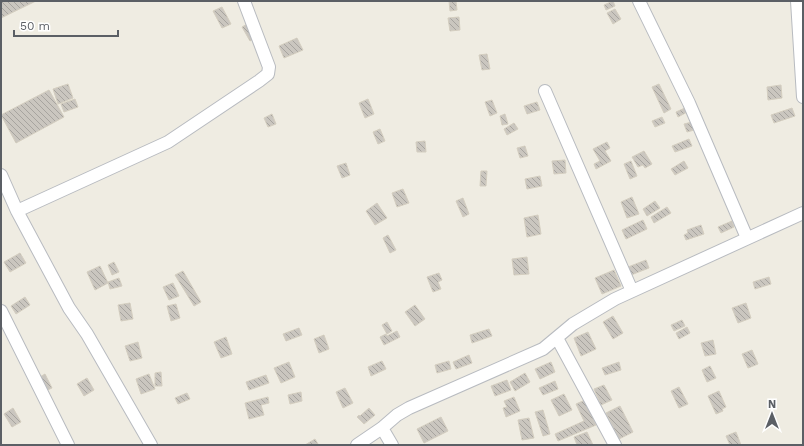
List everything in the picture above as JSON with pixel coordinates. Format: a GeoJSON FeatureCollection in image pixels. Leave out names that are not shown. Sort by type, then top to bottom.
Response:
{"type":"FeatureCollection","features":[{"type":"Feature","properties":{"kind":"street"},"geometry":{"type":"LineString","coordinates":[[17,211],[168,142],[268,74],[269,67],[244,1]]}},
{"type":"Feature","properties":{"kind":"street"},"geometry":{"type":"LineString","coordinates":[[639,1],[689,103],[747,238]]}},
{"type":"Feature","properties":{"kind":"street"},"geometry":{"type":"LineString","coordinates":[[797,1],[803,97]]}},
{"type":"Feature","properties":{"kind":"street"},"geometry":{"type":"LineString","coordinates":[[545,91],[632,291]]}},
{"type":"Feature","properties":{"kind":"street"},"geometry":{"type":"LineString","coordinates":[[1,175],[17,211],[69,308],[87,334],[151,445]]}},
{"type":"Feature","properties":{"kind":"street"},"geometry":{"type":"LineString","coordinates":[[357,445],[382,428],[396,415],[409,408],[543,349],[573,324],[615,299],[803,213]]}},
{"type":"Feature","properties":{"kind":"street"},"geometry":{"type":"LineString","coordinates":[[1,311],[68,445]]}},
{"type":"Feature","properties":{"kind":"street"},"geometry":{"type":"LineString","coordinates":[[557,338],[615,445]]}},
{"type":"Feature","properties":{"kind":"street"},"geometry":{"type":"LineString","coordinates":[[382,428],[392,445]]}},
{"type":"Feature","properties":{"kind":"building"},"geometry":{"type":"Polygon","coordinates":[[[1,1],[36,1],[1,18],[1,1]]]}},
{"type":"Feature","properties":{"kind":"building"},"geometry":{"type":"Polygon","coordinates":[[[449,1],[456,1],[457,10],[450,11],[449,1]]]}},
{"type":"Feature","properties":{"kind":"building"},"geometry":{"type":"Polygon","coordinates":[[[613,1],[615,6],[606,10],[604,5],[613,1]]]}},
{"type":"Feature","properties":{"kind":"building"},"geometry":{"type":"Polygon","coordinates":[[[222,7],[231,24],[222,28],[213,11],[222,7]]]}},
{"type":"Feature","properties":{"kind":"building"},"geometry":{"type":"Polygon","coordinates":[[[615,9],[621,19],[613,24],[607,13],[615,9]]]}},
{"type":"Feature","properties":{"kind":"building"},"geometry":{"type":"Polygon","coordinates":[[[459,17],[460,30],[450,31],[448,18],[459,17]]]}},
{"type":"Feature","properties":{"kind":"building"},"geometry":{"type":"Polygon","coordinates":[[[249,23],[257,37],[250,41],[242,27],[249,23]]]}},
{"type":"Feature","properties":{"kind":"building"},"geometry":{"type":"Polygon","coordinates":[[[297,38],[303,50],[284,58],[279,46],[297,38]]]}},
{"type":"Feature","properties":{"kind":"building"},"geometry":{"type":"Polygon","coordinates":[[[487,54],[490,69],[482,70],[479,55],[487,54]]]}},
{"type":"Feature","properties":{"kind":"building"},"geometry":{"type":"Polygon","coordinates":[[[68,84],[73,98],[58,104],[53,89],[68,84]]]}},
{"type":"Feature","properties":{"kind":"building"},"geometry":{"type":"Polygon","coordinates":[[[659,84],[671,109],[664,113],[652,87],[659,84]]]}},
{"type":"Feature","properties":{"kind":"building"},"geometry":{"type":"Polygon","coordinates":[[[781,85],[782,98],[768,100],[767,87],[781,85]]]}},
{"type":"Feature","properties":{"kind":"building"},"geometry":{"type":"Polygon","coordinates":[[[49,90],[64,117],[16,143],[1,115],[49,90]]]}},
{"type":"Feature","properties":{"kind":"building"},"geometry":{"type":"Polygon","coordinates":[[[75,99],[78,107],[64,112],[61,104],[75,99]]]}},
{"type":"Feature","properties":{"kind":"building"},"geometry":{"type":"Polygon","coordinates":[[[368,99],[374,114],[365,118],[359,103],[368,99]]]}},
{"type":"Feature","properties":{"kind":"building"},"geometry":{"type":"Polygon","coordinates":[[[492,100],[497,113],[490,116],[485,102],[492,100]]]}},
{"type":"Feature","properties":{"kind":"building"},"geometry":{"type":"Polygon","coordinates":[[[537,102],[540,110],[527,114],[524,106],[537,102]]]}},
{"type":"Feature","properties":{"kind":"building"},"geometry":{"type":"Polygon","coordinates":[[[687,107],[689,111],[678,117],[676,112],[687,107]]]}},
{"type":"Feature","properties":{"kind":"building"},"geometry":{"type":"Polygon","coordinates":[[[792,108],[795,116],[774,123],[771,115],[792,108]]]}},
{"type":"Feature","properties":{"kind":"building"},"geometry":{"type":"Polygon","coordinates":[[[272,114],[276,124],[268,127],[264,118],[272,114]]]}},
{"type":"Feature","properties":{"kind":"building"},"geometry":{"type":"Polygon","coordinates":[[[505,114],[508,124],[502,125],[500,116],[505,114]]]}},
{"type":"Feature","properties":{"kind":"building"},"geometry":{"type":"Polygon","coordinates":[[[662,117],[665,123],[655,127],[652,121],[662,117]]]}},
{"type":"Feature","properties":{"kind":"building"},"geometry":{"type":"Polygon","coordinates":[[[696,121],[698,129],[687,132],[684,124],[696,121]]]}},
{"type":"Feature","properties":{"kind":"building"},"geometry":{"type":"Polygon","coordinates":[[[514,123],[518,129],[507,135],[504,129],[514,123]]]}},
{"type":"Feature","properties":{"kind":"building"},"geometry":{"type":"Polygon","coordinates":[[[380,129],[385,141],[378,144],[373,132],[380,129]]]}},
{"type":"Feature","properties":{"kind":"building"},"geometry":{"type":"Polygon","coordinates":[[[689,139],[692,146],[675,152],[672,146],[689,139]]]}},
{"type":"Feature","properties":{"kind":"building"},"geometry":{"type":"Polygon","coordinates":[[[425,141],[426,152],[417,152],[416,142],[425,141]]]}},
{"type":"Feature","properties":{"kind":"building"},"geometry":{"type":"Polygon","coordinates":[[[607,142],[610,148],[605,151],[611,161],[596,169],[594,164],[600,161],[593,149],[607,142]]]}},
{"type":"Feature","properties":{"kind":"building"},"geometry":{"type":"Polygon","coordinates":[[[525,146],[528,156],[520,158],[517,148],[525,146]]]}},
{"type":"Feature","properties":{"kind":"building"},"geometry":{"type":"Polygon","coordinates":[[[644,151],[652,164],[645,168],[643,165],[638,167],[632,157],[644,151]]]}},
{"type":"Feature","properties":{"kind":"building"},"geometry":{"type":"Polygon","coordinates":[[[565,160],[566,173],[554,174],[552,161],[565,160]]]}},
{"type":"Feature","properties":{"kind":"building"},"geometry":{"type":"Polygon","coordinates":[[[631,161],[637,176],[630,179],[624,164],[631,161]]]}},
{"type":"Feature","properties":{"kind":"building"},"geometry":{"type":"Polygon","coordinates":[[[684,161],[688,168],[675,175],[671,169],[684,161]]]}},
{"type":"Feature","properties":{"kind":"building"},"geometry":{"type":"Polygon","coordinates":[[[346,163],[350,175],[342,178],[337,166],[346,163]]]}},
{"type":"Feature","properties":{"kind":"building"},"geometry":{"type":"Polygon","coordinates":[[[481,171],[487,171],[486,186],[480,186],[481,171]]]}},
{"type":"Feature","properties":{"kind":"building"},"geometry":{"type":"Polygon","coordinates":[[[540,176],[542,186],[527,189],[525,179],[540,176]]]}},
{"type":"Feature","properties":{"kind":"building"},"geometry":{"type":"Polygon","coordinates":[[[403,189],[409,203],[397,207],[392,193],[403,189]]]}},
{"type":"Feature","properties":{"kind":"building"},"geometry":{"type":"Polygon","coordinates":[[[632,197],[639,214],[627,218],[621,202],[632,197]]]}},
{"type":"Feature","properties":{"kind":"building"},"geometry":{"type":"Polygon","coordinates":[[[463,198],[469,214],[463,217],[456,201],[463,198]]]}},
{"type":"Feature","properties":{"kind":"building"},"geometry":{"type":"Polygon","coordinates":[[[655,201],[660,208],[647,216],[643,209],[655,201]]]}},
{"type":"Feature","properties":{"kind":"building"},"geometry":{"type":"Polygon","coordinates":[[[377,203],[387,218],[375,225],[366,211],[377,203]]]}},
{"type":"Feature","properties":{"kind":"building"},"geometry":{"type":"Polygon","coordinates":[[[667,207],[671,213],[654,223],[651,217],[667,207]]]}},
{"type":"Feature","properties":{"kind":"building"},"geometry":{"type":"Polygon","coordinates":[[[538,215],[541,234],[527,237],[524,218],[538,215]]]}},
{"type":"Feature","properties":{"kind":"building"},"geometry":{"type":"Polygon","coordinates":[[[643,220],[647,229],[626,239],[622,230],[643,220]]]}},
{"type":"Feature","properties":{"kind":"building"},"geometry":{"type":"Polygon","coordinates":[[[732,221],[734,227],[721,233],[718,227],[732,221]]]}},
{"type":"Feature","properties":{"kind":"building"},"geometry":{"type":"Polygon","coordinates":[[[701,225],[704,234],[686,240],[684,235],[688,233],[687,230],[701,225]]]}},
{"type":"Feature","properties":{"kind":"building"},"geometry":{"type":"Polygon","coordinates":[[[388,235],[396,250],[390,253],[383,238],[388,235]]]}},
{"type":"Feature","properties":{"kind":"building"},"geometry":{"type":"Polygon","coordinates":[[[20,253],[26,263],[10,272],[4,262],[20,253]]]}},
{"type":"Feature","properties":{"kind":"building"},"geometry":{"type":"Polygon","coordinates":[[[527,257],[529,274],[514,275],[512,259],[527,257]]]}},
{"type":"Feature","properties":{"kind":"building"},"geometry":{"type":"Polygon","coordinates":[[[646,260],[649,268],[631,275],[628,267],[646,260]]]}},
{"type":"Feature","properties":{"kind":"building"},"geometry":{"type":"Polygon","coordinates":[[[114,262],[119,272],[112,275],[108,265],[114,262]]]}},
{"type":"Feature","properties":{"kind":"building"},"geometry":{"type":"Polygon","coordinates":[[[100,266],[108,283],[95,290],[87,272],[100,266]]]}},
{"type":"Feature","properties":{"kind":"building"},"geometry":{"type":"Polygon","coordinates":[[[614,270],[621,286],[602,294],[595,278],[614,270]]]}},
{"type":"Feature","properties":{"kind":"building"},"geometry":{"type":"Polygon","coordinates":[[[183,271],[201,302],[194,306],[175,275],[183,271]]]}},
{"type":"Feature","properties":{"kind":"building"},"geometry":{"type":"Polygon","coordinates":[[[439,273],[442,280],[438,282],[441,289],[433,292],[427,277],[439,273]]]}},
{"type":"Feature","properties":{"kind":"building"},"geometry":{"type":"Polygon","coordinates":[[[769,277],[771,284],[755,289],[753,282],[769,277]]]}},
{"type":"Feature","properties":{"kind":"building"},"geometry":{"type":"Polygon","coordinates":[[[119,278],[122,286],[110,289],[108,282],[119,278]]]}},
{"type":"Feature","properties":{"kind":"building"},"geometry":{"type":"Polygon","coordinates":[[[173,283],[179,296],[169,300],[163,287],[173,283]]]}},
{"type":"Feature","properties":{"kind":"building"},"geometry":{"type":"Polygon","coordinates":[[[25,297],[30,305],[16,314],[11,306],[25,297]]]}},
{"type":"Feature","properties":{"kind":"building"},"geometry":{"type":"Polygon","coordinates":[[[130,303],[133,319],[121,321],[118,305],[130,303]]]}},
{"type":"Feature","properties":{"kind":"building"},"geometry":{"type":"Polygon","coordinates":[[[746,303],[751,318],[738,323],[732,308],[746,303]]]}},
{"type":"Feature","properties":{"kind":"building"},"geometry":{"type":"Polygon","coordinates":[[[176,304],[180,318],[171,321],[167,306],[176,304]]]}},
{"type":"Feature","properties":{"kind":"building"},"geometry":{"type":"Polygon","coordinates":[[[415,305],[425,319],[415,326],[405,312],[415,305]]]}},
{"type":"Feature","properties":{"kind":"building"},"geometry":{"type":"Polygon","coordinates":[[[613,316],[623,333],[613,339],[603,322],[613,316]]]}},
{"type":"Feature","properties":{"kind":"building"},"geometry":{"type":"Polygon","coordinates":[[[682,320],[685,326],[674,331],[671,325],[682,320]]]}},
{"type":"Feature","properties":{"kind":"building"},"geometry":{"type":"Polygon","coordinates":[[[387,322],[392,331],[387,334],[382,325],[387,322]]]}},
{"type":"Feature","properties":{"kind":"building"},"geometry":{"type":"Polygon","coordinates":[[[687,327],[690,333],[679,339],[676,333],[687,327]]]}},
{"type":"Feature","properties":{"kind":"building"},"geometry":{"type":"Polygon","coordinates":[[[299,328],[302,335],[286,341],[283,334],[299,328]]]}},
{"type":"Feature","properties":{"kind":"building"},"geometry":{"type":"Polygon","coordinates":[[[489,329],[492,336],[472,343],[470,335],[489,329]]]}},
{"type":"Feature","properties":{"kind":"building"},"geometry":{"type":"Polygon","coordinates":[[[397,331],[400,337],[384,345],[380,337],[386,334],[387,336],[397,331]]]}},
{"type":"Feature","properties":{"kind":"building"},"geometry":{"type":"Polygon","coordinates":[[[588,332],[596,349],[581,356],[574,338],[588,332]]]}},
{"type":"Feature","properties":{"kind":"building"},"geometry":{"type":"Polygon","coordinates":[[[324,335],[329,349],[319,353],[314,339],[324,335]]]}},
{"type":"Feature","properties":{"kind":"building"},"geometry":{"type":"Polygon","coordinates":[[[226,337],[232,354],[221,358],[214,342],[226,337]]]}},
{"type":"Feature","properties":{"kind":"building"},"geometry":{"type":"Polygon","coordinates":[[[713,340],[716,354],[705,356],[701,343],[713,340]]]}},
{"type":"Feature","properties":{"kind":"building"},"geometry":{"type":"Polygon","coordinates":[[[138,342],[142,358],[130,361],[125,346],[138,342]]]}},
{"type":"Feature","properties":{"kind":"building"},"geometry":{"type":"Polygon","coordinates":[[[752,350],[758,364],[748,368],[742,354],[752,350]]]}},
{"type":"Feature","properties":{"kind":"building"},"geometry":{"type":"Polygon","coordinates":[[[469,355],[472,363],[456,369],[453,362],[469,355]]]}},
{"type":"Feature","properties":{"kind":"building"},"geometry":{"type":"Polygon","coordinates":[[[382,361],[386,369],[371,376],[368,367],[382,361]]]}},
{"type":"Feature","properties":{"kind":"building"},"geometry":{"type":"Polygon","coordinates":[[[449,361],[451,369],[437,373],[435,365],[449,361]]]}},
{"type":"Feature","properties":{"kind":"building"},"geometry":{"type":"Polygon","coordinates":[[[289,362],[295,377],[281,383],[274,368],[289,362]]]}},
{"type":"Feature","properties":{"kind":"building"},"geometry":{"type":"Polygon","coordinates":[[[551,362],[555,372],[540,379],[535,369],[551,362]]]}},
{"type":"Feature","properties":{"kind":"building"},"geometry":{"type":"Polygon","coordinates":[[[619,362],[621,370],[605,375],[602,368],[619,362]]]}},
{"type":"Feature","properties":{"kind":"building"},"geometry":{"type":"Polygon","coordinates":[[[710,366],[716,378],[707,382],[702,370],[710,366]]]}},
{"type":"Feature","properties":{"kind":"building"},"geometry":{"type":"Polygon","coordinates":[[[161,372],[162,386],[155,386],[155,373],[161,372]]]}},
{"type":"Feature","properties":{"kind":"building"},"geometry":{"type":"Polygon","coordinates":[[[525,373],[530,382],[515,391],[510,382],[525,373]]]}},
{"type":"Feature","properties":{"kind":"building"},"geometry":{"type":"Polygon","coordinates":[[[45,374],[52,388],[45,391],[38,378],[45,374]]]}},
{"type":"Feature","properties":{"kind":"building"},"geometry":{"type":"Polygon","coordinates":[[[149,374],[155,389],[141,394],[136,379],[149,374]]]}},
{"type":"Feature","properties":{"kind":"building"},"geometry":{"type":"Polygon","coordinates":[[[266,375],[269,383],[249,390],[246,382],[266,375]]]}},
{"type":"Feature","properties":{"kind":"building"},"geometry":{"type":"Polygon","coordinates":[[[87,378],[94,390],[84,396],[77,384],[87,378]]]}},
{"type":"Feature","properties":{"kind":"building"},"geometry":{"type":"Polygon","coordinates":[[[507,380],[511,390],[495,396],[491,386],[507,380]]]}},
{"type":"Feature","properties":{"kind":"building"},"geometry":{"type":"Polygon","coordinates":[[[555,381],[558,389],[543,395],[539,388],[555,381]]]}},
{"type":"Feature","properties":{"kind":"building"},"geometry":{"type":"Polygon","coordinates":[[[604,385],[612,400],[601,405],[594,389],[604,385]]]}},
{"type":"Feature","properties":{"kind":"building"},"geometry":{"type":"Polygon","coordinates":[[[679,387],[688,404],[679,408],[671,391],[679,387]]]}},
{"type":"Feature","properties":{"kind":"building"},"geometry":{"type":"Polygon","coordinates":[[[345,388],[353,403],[343,408],[336,392],[345,388]]]}},
{"type":"Feature","properties":{"kind":"building"},"geometry":{"type":"Polygon","coordinates":[[[719,391],[726,407],[722,409],[723,411],[716,414],[708,396],[719,391]]]}},
{"type":"Feature","properties":{"kind":"building"},"geometry":{"type":"Polygon","coordinates":[[[301,392],[302,401],[290,404],[288,395],[301,392]]]}},
{"type":"Feature","properties":{"kind":"building"},"geometry":{"type":"Polygon","coordinates":[[[187,393],[190,399],[178,404],[175,398],[187,393]]]}},
{"type":"Feature","properties":{"kind":"building"},"geometry":{"type":"Polygon","coordinates":[[[564,394],[572,410],[559,416],[551,400],[564,394]]]}},
{"type":"Feature","properties":{"kind":"building"},"geometry":{"type":"Polygon","coordinates":[[[268,397],[269,403],[261,405],[264,415],[249,419],[245,403],[268,397]]]}},
{"type":"Feature","properties":{"kind":"building"},"geometry":{"type":"Polygon","coordinates":[[[514,397],[520,411],[506,417],[503,408],[507,407],[504,401],[514,397]]]}},
{"type":"Feature","properties":{"kind":"building"},"geometry":{"type":"Polygon","coordinates":[[[585,400],[596,425],[558,441],[555,434],[584,421],[576,404],[585,400]]]}},
{"type":"Feature","properties":{"kind":"building"},"geometry":{"type":"Polygon","coordinates":[[[620,406],[633,432],[619,439],[606,413],[620,406]]]}},
{"type":"Feature","properties":{"kind":"building"},"geometry":{"type":"Polygon","coordinates":[[[13,408],[21,422],[12,427],[4,414],[13,408]]]}},
{"type":"Feature","properties":{"kind":"building"},"geometry":{"type":"Polygon","coordinates":[[[369,408],[375,415],[364,424],[357,417],[369,408]]]}},
{"type":"Feature","properties":{"kind":"building"},"geometry":{"type":"Polygon","coordinates":[[[543,410],[550,434],[543,436],[535,412],[543,410]]]}},
{"type":"Feature","properties":{"kind":"building"},"geometry":{"type":"Polygon","coordinates":[[[441,417],[448,431],[424,443],[417,429],[441,417]]]}},
{"type":"Feature","properties":{"kind":"building"},"geometry":{"type":"Polygon","coordinates":[[[529,418],[534,438],[522,440],[518,420],[529,418]]]}},
{"type":"Feature","properties":{"kind":"building"},"geometry":{"type":"Polygon","coordinates":[[[587,432],[593,445],[577,445],[574,437],[587,432]]]}},
{"type":"Feature","properties":{"kind":"building"},"geometry":{"type":"Polygon","coordinates":[[[736,432],[741,445],[730,445],[726,436],[736,432]]]}},
{"type":"Feature","properties":{"kind":"building"},"geometry":{"type":"Polygon","coordinates":[[[315,439],[318,444],[305,445],[315,439]]]}}]}
